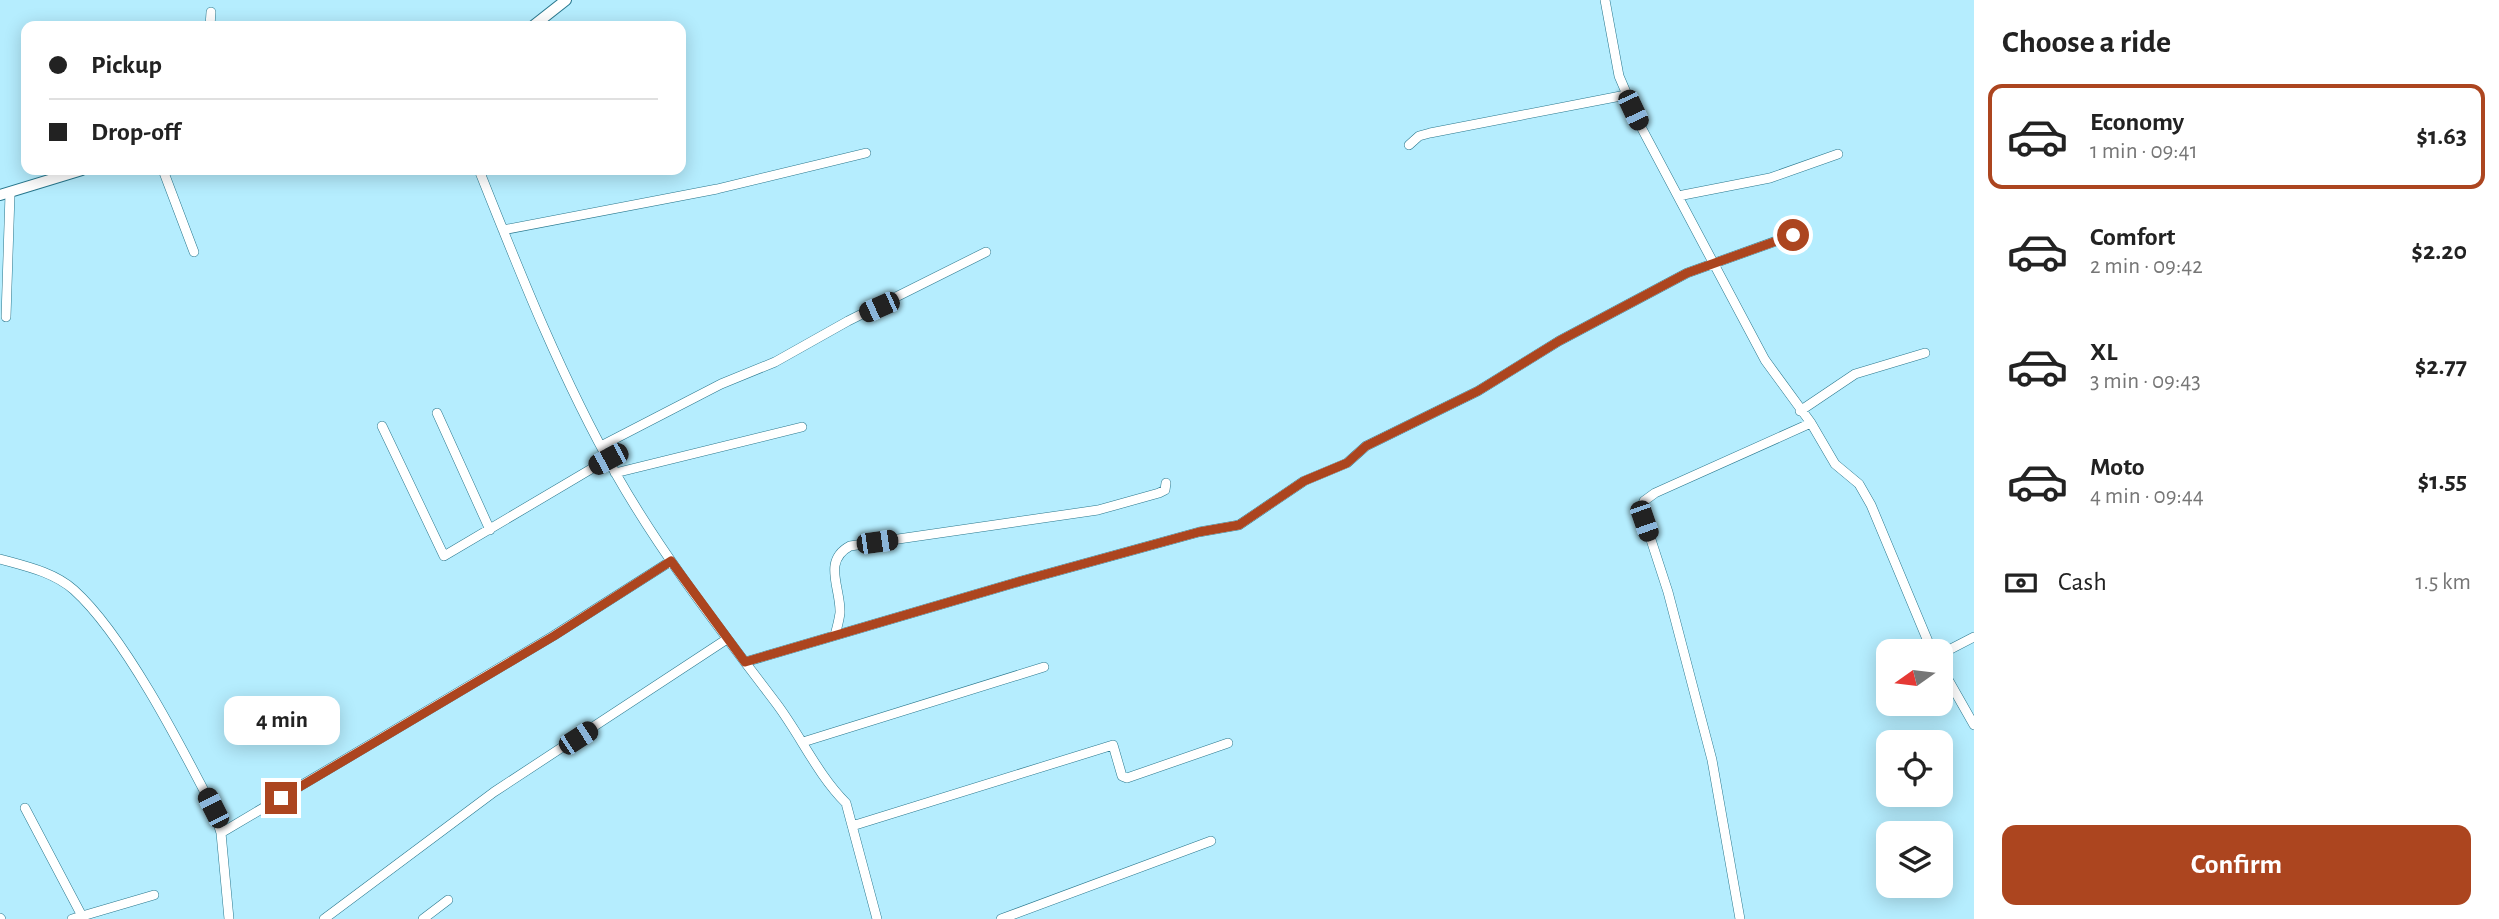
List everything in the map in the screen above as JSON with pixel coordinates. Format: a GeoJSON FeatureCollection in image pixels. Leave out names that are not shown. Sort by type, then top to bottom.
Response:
{"type":"FeatureCollection","features":[{"type":"Feature","properties":{"kind":"street"},"geometry":{"type":"LineString","coordinates":[[539,21],[566,0]]}},
{"type":"Feature","properties":{"kind":"street"},"geometry":{"type":"LineString","coordinates":[[1605,0],[1619,76],[1626,95],[1765,360],[1811,423],[1835,464],[1859,484],[1871,505],[1927,639]]}},
{"type":"Feature","properties":{"kind":"street"},"geometry":{"type":"LineString","coordinates":[[210,21],[211,12]]}},
{"type":"Feature","properties":{"kind":"street"},"geometry":{"type":"LineString","coordinates":[[1409,145],[1419,136],[1626,95]]}},
{"type":"Feature","properties":{"kind":"street"},"geometry":{"type":"LineString","coordinates":[[503,230],[717,189],[866,153]]}},
{"type":"Feature","properties":{"kind":"street"},"geometry":{"type":"LineString","coordinates":[[1678,196],[1770,178],[1838,154]]}},
{"type":"Feature","properties":{"kind":"street"},"geometry":{"type":"LineString","coordinates":[[6,317],[5,195],[67,175]]}},
{"type":"Feature","properties":{"kind":"street"},"geometry":{"type":"LineString","coordinates":[[165,175],[194,252]]}},
{"type":"Feature","properties":{"kind":"street"},"geometry":{"type":"LineString","coordinates":[[482,175],[568,380],[615,473],[671,561],[803,742],[833,790],[846,803],[877,919]]}},
{"type":"Feature","properties":{"kind":"street"},"geometry":{"type":"LineString","coordinates":[[745,662],[1199,532],[1239,525],[1304,481],[1347,463],[1366,446],[1478,391],[1559,341],[1687,273],[1793,235]]}},
{"type":"Feature","properties":{"kind":"street"},"geometry":{"type":"LineString","coordinates":[[601,446],[721,384],[775,362],[848,321],[986,252]]}},
{"type":"Feature","properties":{"kind":"street"},"geometry":{"type":"LineString","coordinates":[[1800,411],[1855,374],[1925,352]]}},
{"type":"Feature","properties":{"kind":"street"},"geometry":{"type":"LineString","coordinates":[[437,413],[490,530]]}},
{"type":"Feature","properties":{"kind":"street"},"geometry":{"type":"LineString","coordinates":[[1740,919],[1712,760],[1668,592],[1641,509],[1644,501],[1655,493],[1811,423]]}},
{"type":"Feature","properties":{"kind":"street"},"geometry":{"type":"LineString","coordinates":[[382,426],[444,556],[608,459]]}},
{"type":"Feature","properties":{"kind":"street"},"geometry":{"type":"LineString","coordinates":[[615,473],[802,427]]}},
{"type":"Feature","properties":{"kind":"street"},"geometry":{"type":"LineString","coordinates":[[835,635],[840,612],[834,562],[839,552],[850,546],[1098,510],[1159,493],[1166,490],[1166,483]]}},
{"type":"Feature","properties":{"kind":"street"},"geometry":{"type":"LineString","coordinates":[[0,559],[49,574],[73,589],[94,612],[141,681],[200,783],[221,833],[229,919]]}},
{"type":"Feature","properties":{"kind":"street"},"geometry":{"type":"LineString","coordinates":[[221,833],[554,636],[671,561]]}},
{"type":"Feature","properties":{"kind":"street"},"geometry":{"type":"LineString","coordinates":[[1953,648],[1974,637]]}},
{"type":"Feature","properties":{"kind":"street"},"geometry":{"type":"LineString","coordinates":[[324,919],[494,792],[727,639]]}},
{"type":"Feature","properties":{"kind":"street"},"geometry":{"type":"LineString","coordinates":[[803,742],[1044,667]]}},
{"type":"Feature","properties":{"kind":"street"},"geometry":{"type":"LineString","coordinates":[[1953,688],[1974,725]]}},
{"type":"Feature","properties":{"kind":"street"},"geometry":{"type":"LineString","coordinates":[[852,826],[1113,746],[1122,776],[1127,778],[1228,743]]}},
{"type":"Feature","properties":{"kind":"street"},"geometry":{"type":"LineString","coordinates":[[25,808],[77,918],[154,895]]}},
{"type":"Feature","properties":{"kind":"street"},"geometry":{"type":"LineString","coordinates":[[1001,919],[1211,841]]}},
{"type":"Feature","properties":{"kind":"street"},"geometry":{"type":"LineString","coordinates":[[423,919],[448,900]]}},
{"type":"Feature","properties":{"kind":"route"},"geometry":{"type":"LineString","coordinates":[[281,798],[554,636],[671,561],[745,662],[1021,581],[1199,532],[1239,525],[1259,514],[1281,495],[1304,481],[1347,463],[1366,446],[1478,391],[1559,341],[1687,273],[1756,246],[1793,235]]}}]}
